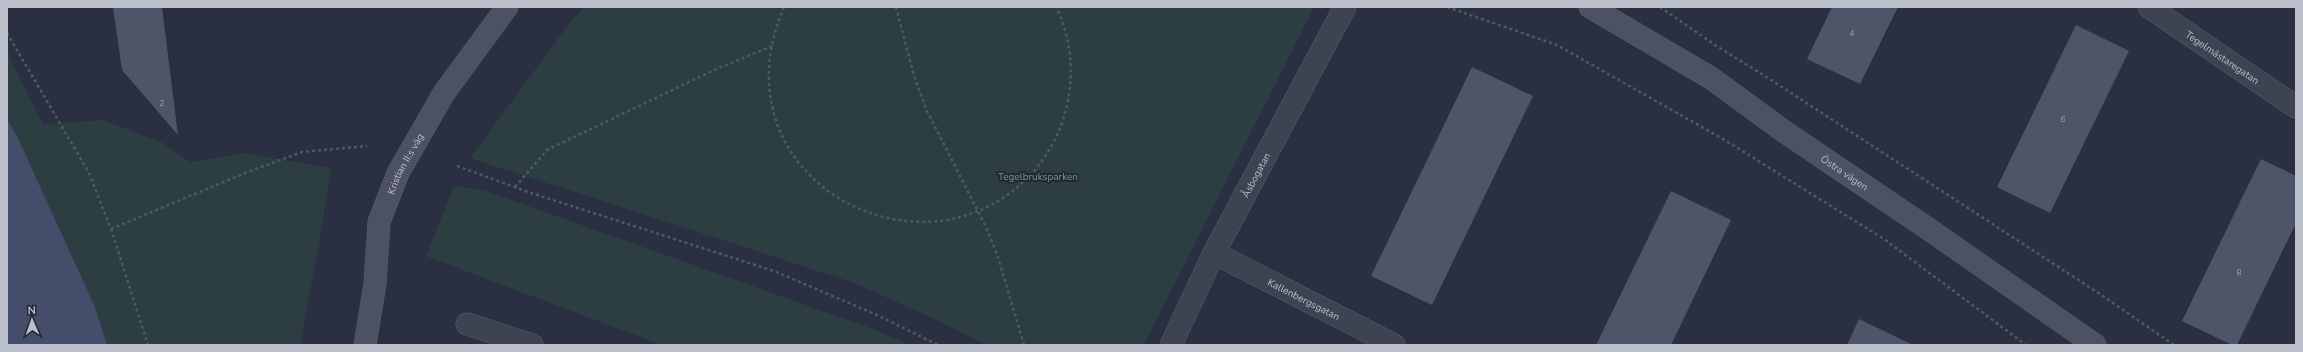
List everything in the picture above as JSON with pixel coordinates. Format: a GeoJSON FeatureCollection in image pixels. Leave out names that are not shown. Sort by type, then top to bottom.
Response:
{"type":"FeatureCollection","features":[{"type":"Feature","properties":{"kind":"main road","name":"Kristian II:s väg"},"geometry":{"type":"LineString","coordinates":[[365,345],[375,284],[379,222],[398,173],[444,93],[506,7]]}},
{"type":"Feature","properties":{"kind":"main road","name":"Östra vägen"},"geometry":{"type":"LineString","coordinates":[[1590,7],[1711,78],[1782,130],[1927,228],[2095,345]]}},
{"type":"Feature","properties":{"kind":"street","name":"Åsbogatan"},"geometry":{"type":"LineString","coordinates":[[1171,345],[1214,253],[1345,7]]}},
{"type":"Feature","properties":{"kind":"street","name":"Tegelmästaregatan"},"geometry":{"type":"LineString","coordinates":[[2149,7],[2296,107]]}},
{"type":"Feature","properties":{"kind":"street","name":"Kallenbergsgatan"},"geometry":{"type":"LineString","coordinates":[[1214,253],[1394,345]]}},
{"type":"Feature","properties":{"kind":"street"},"geometry":{"type":"LineString","coordinates":[[467,324],[532,345]]}},
{"type":"Feature","properties":{"kind":"path"},"geometry":{"type":"LineString","coordinates":[[784,7],[776,26],[772,46],[769,82],[777,122],[788,145],[802,166],[824,188],[855,208],[877,216],[906,222],[933,222],[958,218],[978,211],[999,201],[1022,183],[1042,161],[1057,136],[1067,109],[1071,77],[1069,43],[1056,7]]}},
{"type":"Feature","properties":{"kind":"path"},"geometry":{"type":"LineString","coordinates":[[896,7],[914,76],[927,111],[978,211],[997,254],[1024,345]]}},
{"type":"Feature","properties":{"kind":"path"},"geometry":{"type":"LineString","coordinates":[[1447,7],[1557,45],[1716,135],[1884,239],[2026,345]]}},
{"type":"Feature","properties":{"kind":"path"},"geometry":{"type":"LineString","coordinates":[[1660,7],[1715,45],[1772,80],[2100,294],[2174,345]]}},
{"type":"Feature","properties":{"kind":"path"},"geometry":{"type":"LineString","coordinates":[[7,33],[89,173],[111,229],[148,345]]}},
{"type":"Feature","properties":{"kind":"path"},"geometry":{"type":"LineString","coordinates":[[514,187],[547,150],[712,71],[772,46]]}},
{"type":"Feature","properties":{"kind":"path"},"geometry":{"type":"LineString","coordinates":[[111,229],[245,173],[302,152],[367,146]]}},
{"type":"Feature","properties":{"kind":"path"},"geometry":{"type":"LineString","coordinates":[[457,166],[514,187],[774,271],[877,315],[938,345]]}},
{"type":"Feature","properties":{"kind":"green space","name":"Tegelbruksparken"},"geometry":{"type":"Polygon","coordinates":[[[584,7],[1314,7],[1144,345],[987,345],[937,320],[852,282],[470,158],[568,25],[584,7]]]}},
{"type":"Feature","properties":{"kind":"green space"},"geometry":{"type":"Polygon","coordinates":[[[7,52],[43,124],[103,120],[161,142],[190,162],[246,153],[331,168],[319,244],[300,345],[107,345],[95,307],[17,136],[7,119],[7,52]]]}},
{"type":"Feature","properties":{"kind":"green space"},"geometry":{"type":"Polygon","coordinates":[[[454,186],[483,190],[876,330],[909,345],[662,345],[426,256],[454,186]]]}},
{"type":"Feature","properties":{"kind":"water"},"geometry":{"type":"Polygon","coordinates":[[[7,119],[17,136],[95,307],[107,345],[7,345],[7,119]]]}},
{"type":"Feature","properties":{"kind":"building"},"geometry":{"type":"Polygon","coordinates":[[[113,7],[162,7],[178,135],[122,70],[113,7]]]}},
{"type":"Feature","properties":{"kind":"building"},"geometry":{"type":"Polygon","coordinates":[[[1832,7],[1898,7],[1860,84],[1807,59],[1832,7]]]}},
{"type":"Feature","properties":{"kind":"building"},"geometry":{"type":"Polygon","coordinates":[[[2076,25],[2129,51],[2050,213],[1997,187],[2076,25]]]}},
{"type":"Feature","properties":{"kind":"building"},"geometry":{"type":"Polygon","coordinates":[[[1472,67],[1533,96],[1432,305],[1371,276],[1472,67]]]}},
{"type":"Feature","properties":{"kind":"building"},"geometry":{"type":"Polygon","coordinates":[[[2261,159],[2296,176],[2296,223],[2237,345],[2232,345],[2182,321],[2261,159]]]}},
{"type":"Feature","properties":{"kind":"building"},"geometry":{"type":"Polygon","coordinates":[[[1671,191],[1731,220],[1671,345],[1596,345],[1671,191]]]}},
{"type":"Feature","properties":{"kind":"building"},"geometry":{"type":"Polygon","coordinates":[[[1859,319],[1913,345],[1847,345],[1859,319]]]}}]}
